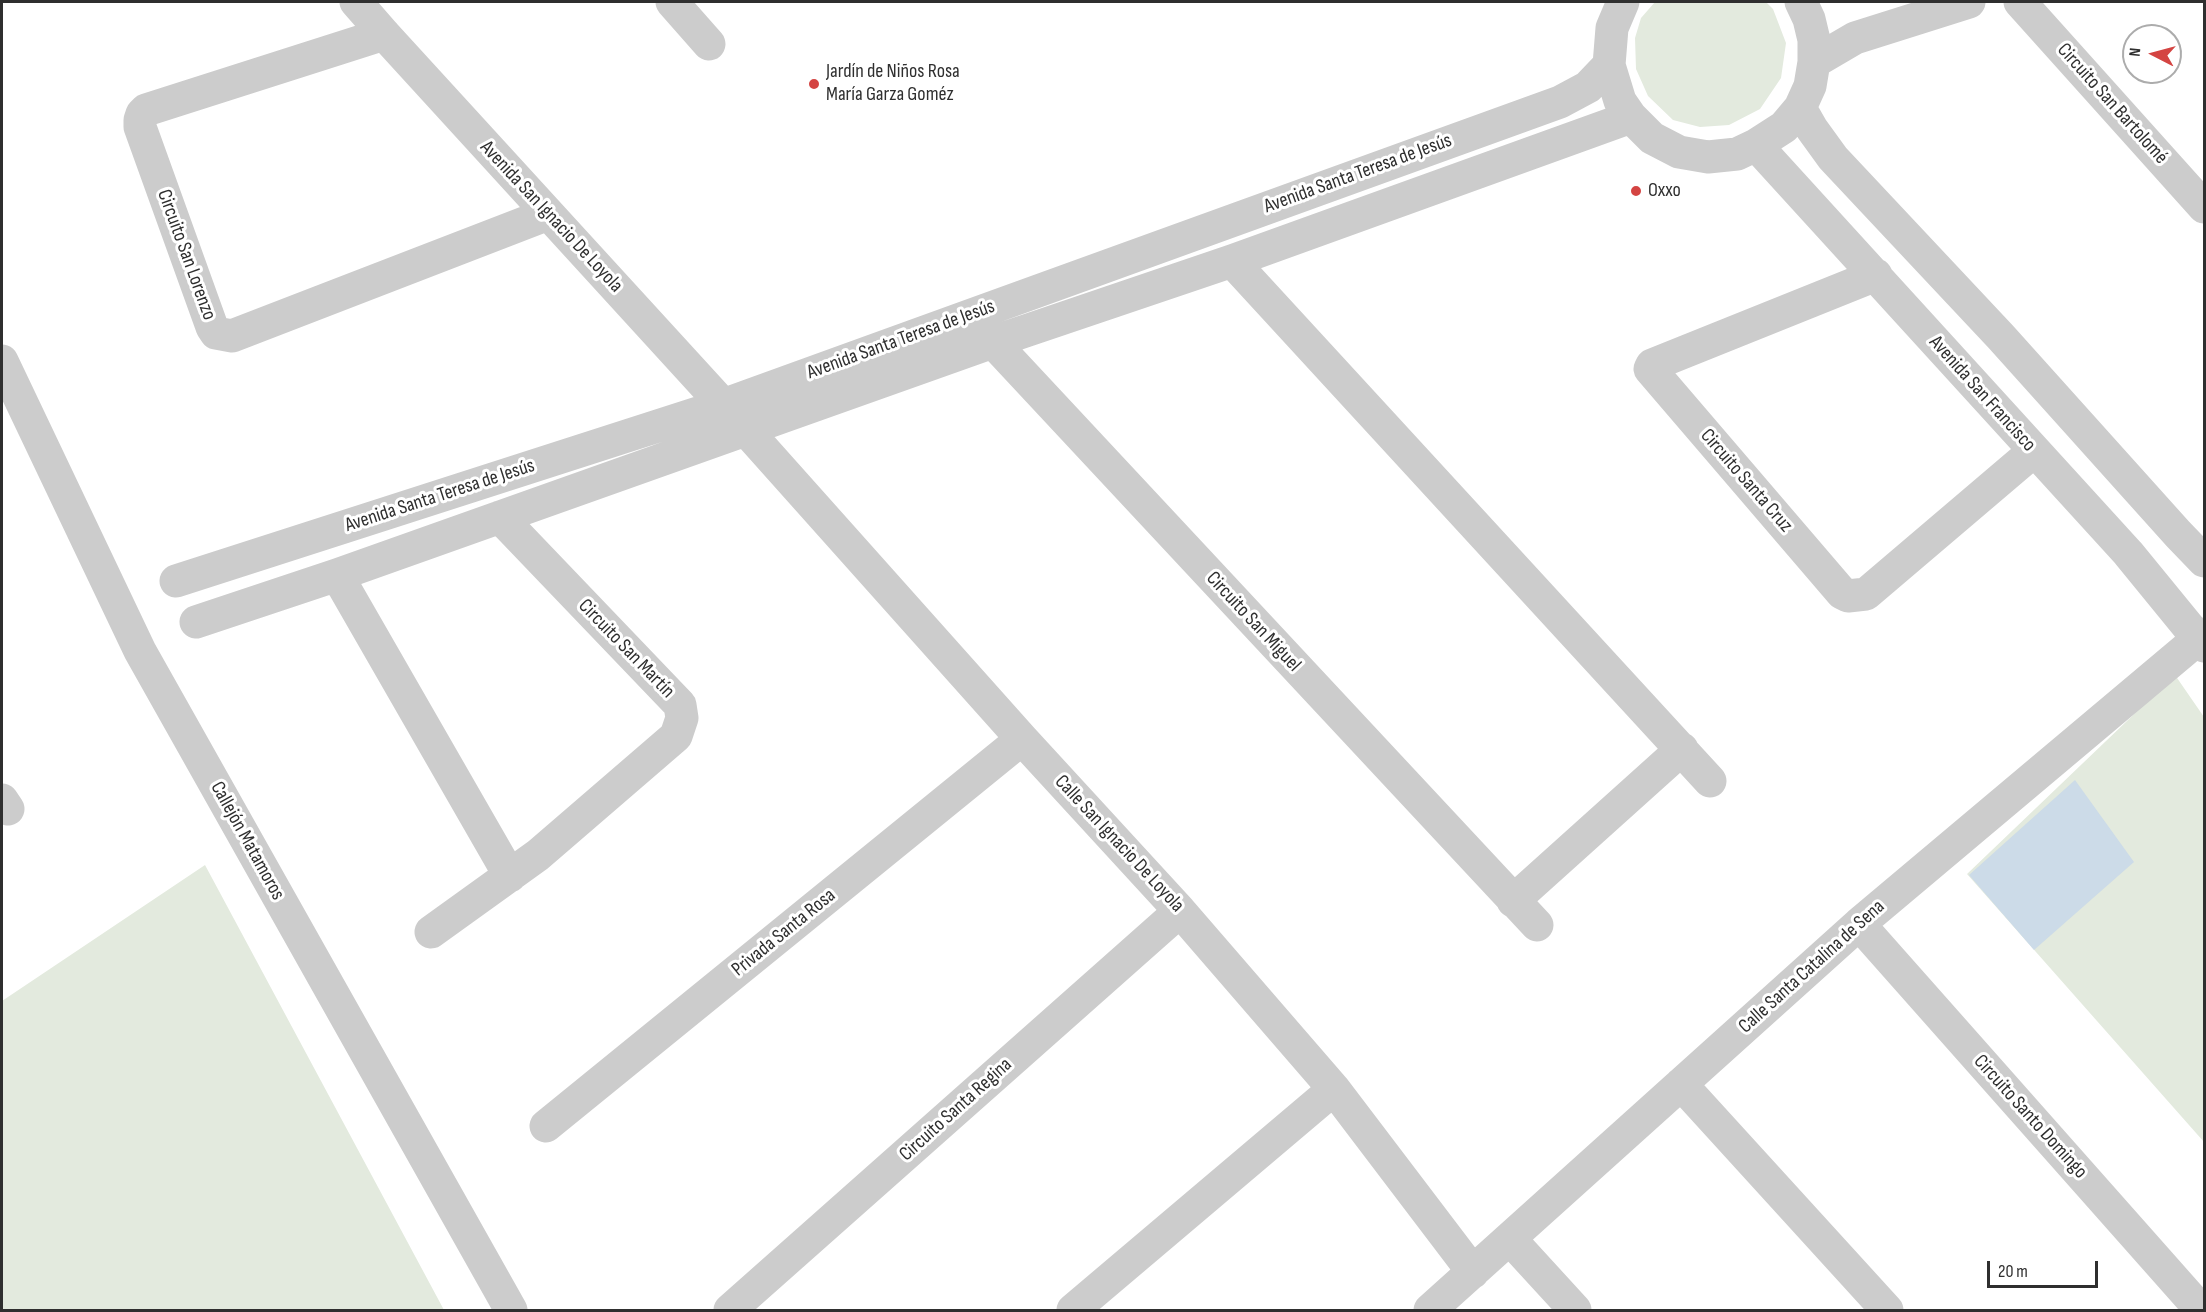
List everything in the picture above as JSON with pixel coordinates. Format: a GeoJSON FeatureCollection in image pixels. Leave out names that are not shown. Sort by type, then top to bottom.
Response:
{"type":"FeatureCollection","features":[{"type":"Feature","properties":{"kind":"street","name":"Avenida San Ignacio De Loyola"},"geometry":{"type":"LineString","coordinates":[[356,2],[747,431]]}},
{"type":"Feature","properties":{"kind":"street"},"geometry":{"type":"LineString","coordinates":[[672,2],[709,44]]}},
{"type":"Feature","properties":{"kind":"street"},"geometry":{"type":"LineString","coordinates":[[1623,2],[1612,28],[1609,65],[1620,101],[1631,117],[1652,138],[1679,152],[1708,157],[1737,154],[1756,145],[1784,127],[1800,108],[1810,86],[1814,62],[1814,40],[1809,19],[1801,2]]}},
{"type":"Feature","properties":{"kind":"street"},"geometry":{"type":"LineString","coordinates":[[1814,62],[1855,38],[1969,2]]}},
{"type":"Feature","properties":{"kind":"street","name":"Circuito San Bartolomé"},"geometry":{"type":"LineString","coordinates":[[2020,2],[2205,207]]}},
{"type":"Feature","properties":{"kind":"street","name":"Circuito San Lorenzo"},"geometry":{"type":"LineString","coordinates":[[384,34],[146,110],[142,114],[140,127],[216,333],[232,336],[548,214]]}},
{"type":"Feature","properties":{"kind":"street","name":"Avenida Santa Teresa de Jesús"},"geometry":{"type":"LineString","coordinates":[[176,581],[723,405],[1560,102],[1588,87],[1609,65]]}},
{"type":"Feature","properties":{"kind":"street"},"geometry":{"type":"LineString","coordinates":[[1800,108],[1833,158],[2001,337],[2154,508],[2205,561]]}},
{"type":"Feature","properties":{"kind":"street","name":"Avenida Santa Teresa de Jesús"},"geometry":{"type":"LineString","coordinates":[[196,622],[338,575],[993,342],[1232,261],[1631,117]]}},
{"type":"Feature","properties":{"kind":"street","name":"Avenida San Francisco"},"geometry":{"type":"LineString","coordinates":[[1756,145],[2128,554],[2203,640]]}},
{"type":"Feature","properties":{"kind":"street"},"geometry":{"type":"LineString","coordinates":[[1378,167],[1392,202]]}},
{"type":"Feature","properties":{"kind":"street"},"geometry":{"type":"LineString","coordinates":[[1232,261],[1710,781]]}},
{"type":"Feature","properties":{"kind":"street"},"geometry":{"type":"LineString","coordinates":[[1108,265],[1120,299]]}},
{"type":"Feature","properties":{"kind":"street","name":"Circuito Santa Cruz"},"geometry":{"type":"LineString","coordinates":[[1876,275],[1652,365],[1650,369],[1842,593],[1848,596],[1866,594],[2034,451]]}},
{"type":"Feature","properties":{"kind":"street"},"geometry":{"type":"LineString","coordinates":[[1963,373],[2001,337]]}},
{"type":"Feature","properties":{"kind":"street","name":"Circuito San Miguel"},"geometry":{"type":"LineString","coordinates":[[993,342],[1537,926]]}},
{"type":"Feature","properties":{"kind":"street","name":"Callejón Matamoros"},"geometry":{"type":"LineString","coordinates":[[2,361],[140,651],[511,1311]]}},
{"type":"Feature","properties":{"kind":"street","name":"Calle San Ignacio De Loyola"},"geometry":{"type":"LineString","coordinates":[[747,431],[1022,739],[1180,911],[1334,1089],[1473,1272]]}},
{"type":"Feature","properties":{"kind":"street","name":"Circuito San Martín"},"geometry":{"type":"LineString","coordinates":[[431,932],[538,855],[676,736],[682,718],[680,705],[500,518]]}},
{"type":"Feature","properties":{"kind":"street"},"geometry":{"type":"LineString","coordinates":[[338,575],[510,876]]}},
{"type":"Feature","properties":{"kind":"street","name":"Calle Santa Catalina de Sena"},"geometry":{"type":"LineString","coordinates":[[1430,1311],[1859,924],[2203,640]]}},
{"type":"Feature","properties":{"kind":"street","name":"Privada Santa Rosa"},"geometry":{"type":"LineString","coordinates":[[546,1126],[1022,739]]}},
{"type":"Feature","properties":{"kind":"street"},"geometry":{"type":"LineString","coordinates":[[1513,901],[1682,749]]}},
{"type":"Feature","properties":{"kind":"street","name":"Circuito Santa Regina"},"geometry":{"type":"LineString","coordinates":[[750,1304],[1180,911]]}},
{"type":"Feature","properties":{"kind":"street","name":"Circuito Santo Domingo"},"geometry":{"type":"LineString","coordinates":[[1859,924],[2201,1311]]}},
{"type":"Feature","properties":{"kind":"street"},"geometry":{"type":"LineString","coordinates":[[1681,1084],[1887,1311]]}},
{"type":"Feature","properties":{"kind":"street"},"geometry":{"type":"LineString","coordinates":[[1073,1311],[1334,1089]]}},
{"type":"Feature","properties":{"kind":"street"},"geometry":{"type":"LineString","coordinates":[[1510,1239],[1575,1311]]}},
{"type":"Feature","properties":{"kind":"shaded area"},"geometry":{"type":"Polygon","coordinates":[[[1655,2],[1766,2],[1773,9],[1786,43],[1781,78],[1760,109],[1729,125],[1700,127],[1673,120],[1648,96],[1636,69],[1635,38],[1641,18],[1655,2]]]}},
{"type":"Feature","properties":{"kind":"shaded area"},"geometry":{"type":"Polygon","coordinates":[[[2175,675],[2204,717],[2204,1142],[1967,874],[2175,675]]]}},
{"type":"Feature","properties":{"kind":"shaded area"},"geometry":{"type":"Polygon","coordinates":[[[205,865],[444,1310],[2,1310],[2,1001],[205,865]]]}},
{"type":"Feature","properties":{"kind":"water"},"geometry":{"type":"Polygon","coordinates":[[[2075,780],[2134,862],[2034,950],[1969,875],[2075,780]]]}},
{"type":"Feature","properties":{"kind":"place","name":"Jardín de Niños Rosa María Garza Goméz"},"geometry":{"type":"Point","coordinates":[814,84]}},
{"type":"Feature","properties":{"kind":"place","name":"Oxxo"},"geometry":{"type":"Point","coordinates":[1636,191]}}]}
